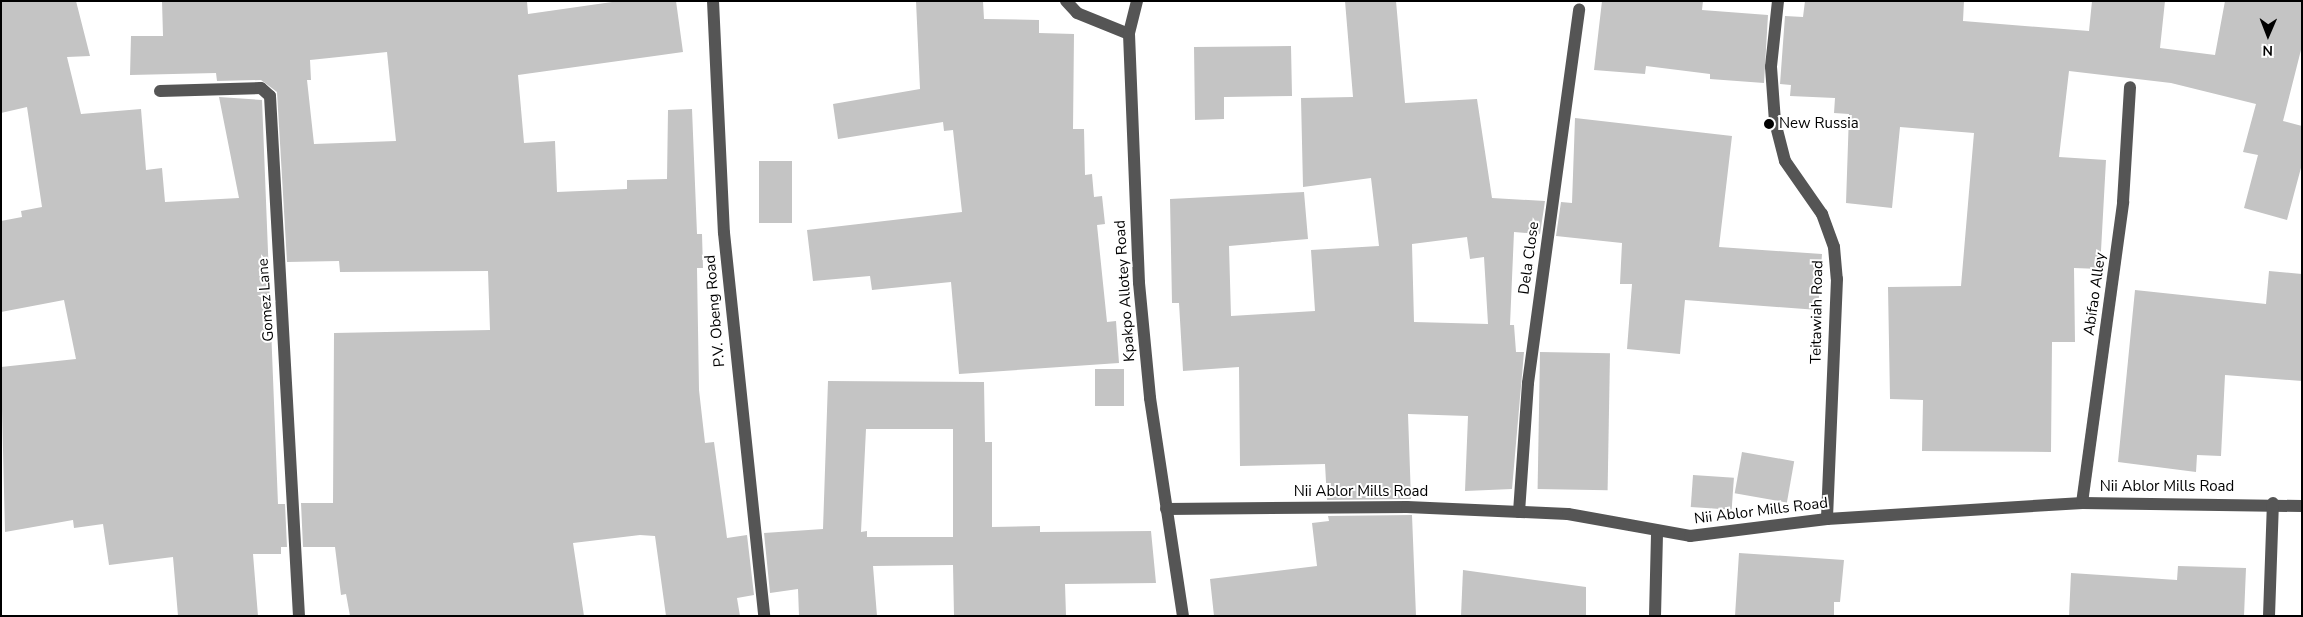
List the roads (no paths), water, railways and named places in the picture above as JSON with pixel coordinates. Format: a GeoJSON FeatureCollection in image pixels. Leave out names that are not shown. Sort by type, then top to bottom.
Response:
{"type":"FeatureCollection","features":[{"type":"Feature","properties":{"kind":"street","name":"P.V. Obeng Road"},"geometry":{"type":"LineString","coordinates":[[713,1],[724,233],[764,616]]}},
{"type":"Feature","properties":{"kind":"street"},"geometry":{"type":"LineString","coordinates":[[1066,1],[1077,14],[1129,34]]}},
{"type":"Feature","properties":{"kind":"street","name":"Kpakpo Allotey Road"},"geometry":{"type":"LineString","coordinates":[[1137,1],[1129,34],[1139,283],[1166,510],[1183,616]]}},
{"type":"Feature","properties":{"kind":"street","name":"Teitawiah Road"},"geometry":{"type":"LineString","coordinates":[[1778,1],[1771,68],[1775,122],[1785,162],[1822,214],[1834,247],[1837,280],[1827,519]]}},
{"type":"Feature","properties":{"kind":"street","name":"Dela Close"},"geometry":{"type":"LineString","coordinates":[[1519,512],[1528,383],[1579,9]]}},
{"type":"Feature","properties":{"kind":"street","name":"Abifao Alley"},"geometry":{"type":"LineString","coordinates":[[2082,503],[2123,202],[2130,87]]}},
{"type":"Feature","properties":{"kind":"street","name":"Gomez Lane"},"geometry":{"type":"LineString","coordinates":[[160,91],[261,88],[270,96],[299,616]]}},
{"type":"Feature","properties":{"kind":"street","name":"Nii Ablor Mills Road"},"geometry":{"type":"LineString","coordinates":[[1166,510],[1406,508],[1568,514],[1657,533],[1690,536],[1827,519],[2082,503],[2273,504],[2302,506]]}},
{"type":"Feature","properties":{"kind":"street"},"geometry":{"type":"LineString","coordinates":[[2269,616],[2273,504]]}},
{"type":"Feature","properties":{"kind":"street"},"geometry":{"type":"LineString","coordinates":[[1655,616],[1657,533]]}},
{"type":"Feature","properties":{"kind":"place","name":"New Russia"},"geometry":{"type":"Point","coordinates":[1769,124]}}]}
